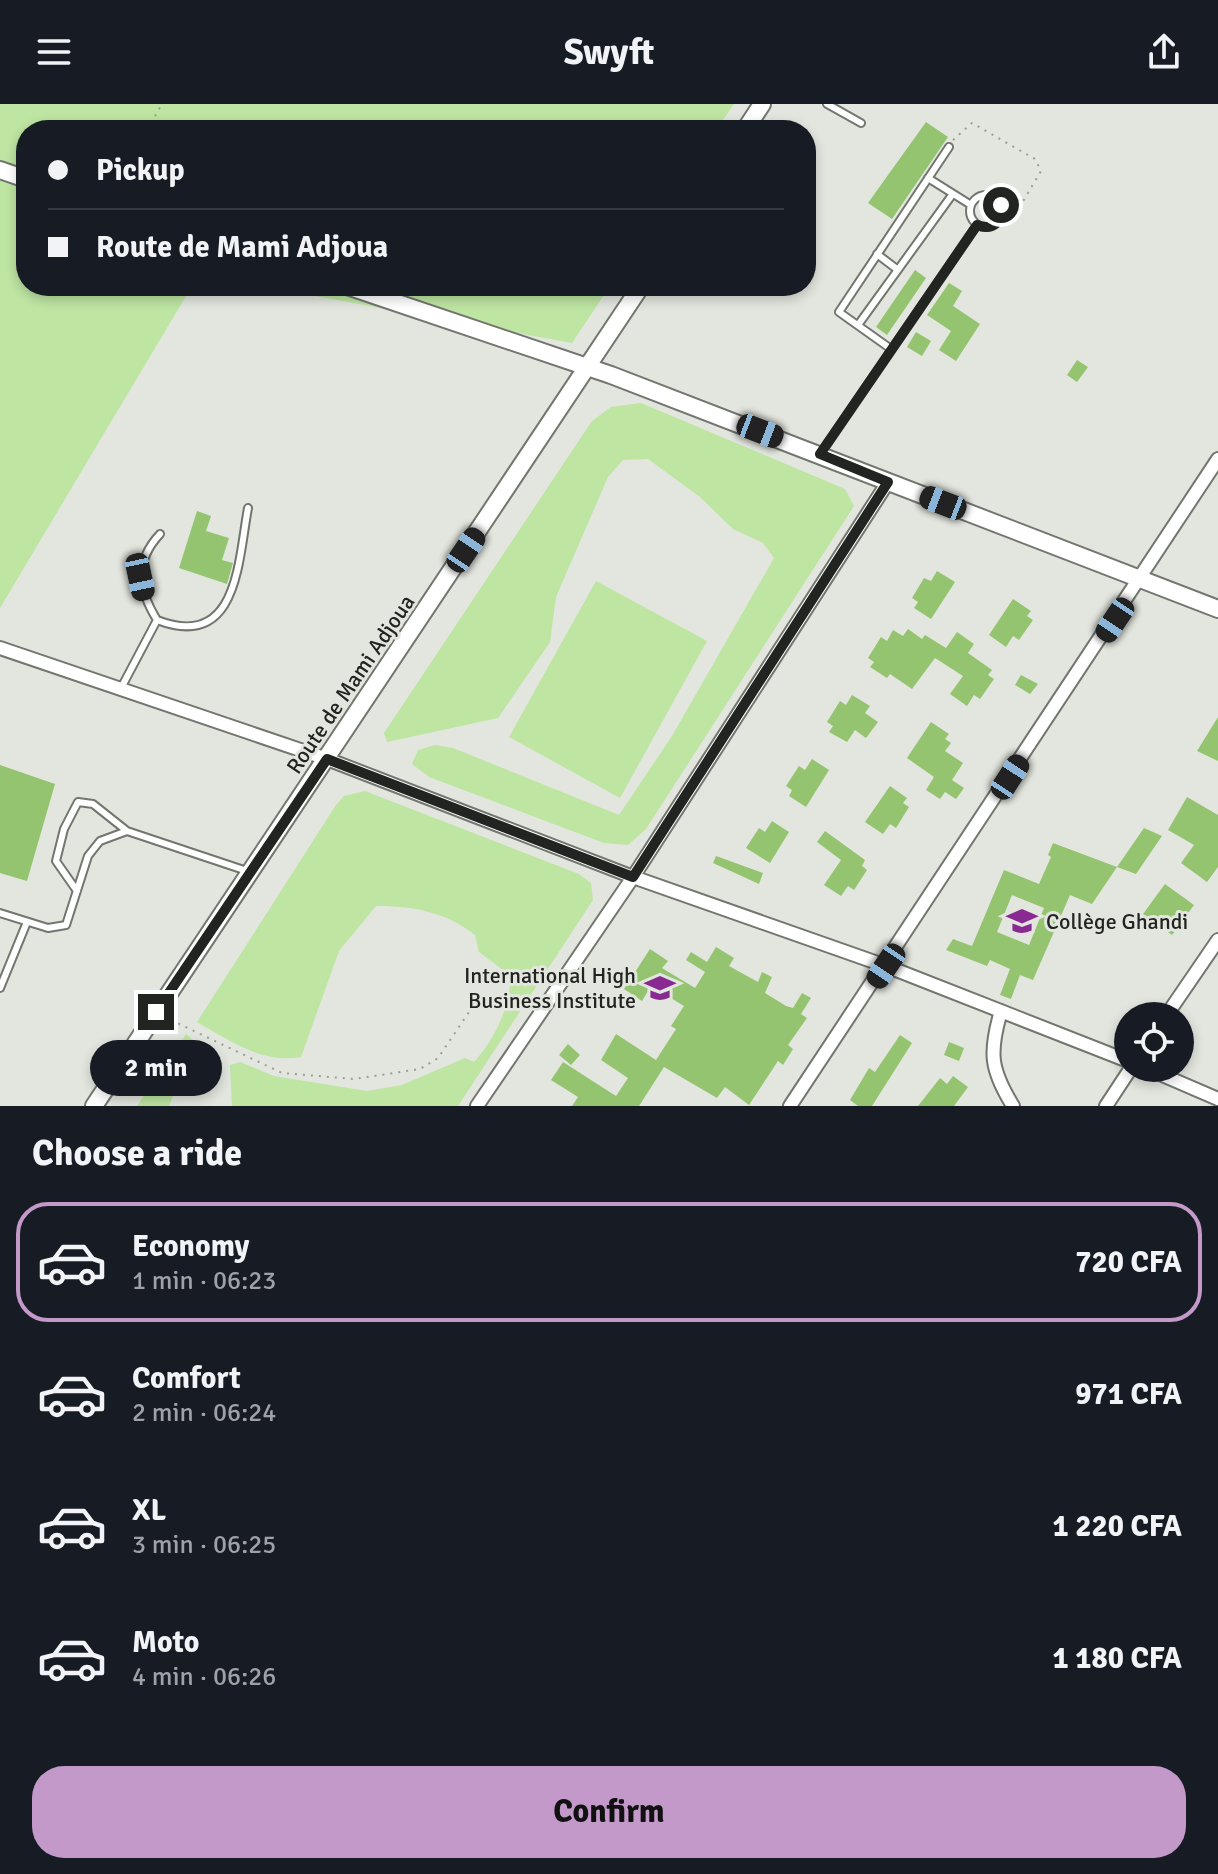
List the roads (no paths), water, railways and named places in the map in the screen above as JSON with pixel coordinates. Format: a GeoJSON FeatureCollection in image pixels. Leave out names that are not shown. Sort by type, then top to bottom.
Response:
{"type":"FeatureCollection","features":[{"type":"Feature","properties":{"kind":"street"},"geometry":{"type":"LineString","coordinates":[[377,296],[587,367],[1218,609]]}},
{"type":"Feature","properties":{"kind":"street","name":"Route de Mami Adjoua"},"geometry":{"type":"LineString","coordinates":[[94,1106],[634,296]]}},
{"type":"Feature","properties":{"kind":"street"},"geometry":{"type":"LineString","coordinates":[[790,1106],[886,966],[1218,459]]}},
{"type":"Feature","properties":{"kind":"street"},"geometry":{"type":"LineString","coordinates":[[477,1106],[633,877],[888,482]]}},
{"type":"Feature","properties":{"kind":"street"},"geometry":{"type":"LineString","coordinates":[[0,648],[327,759],[633,877],[886,966],[1114,1055]]}},
{"type":"Feature","properties":{"kind":"street"},"geometry":{"type":"LineString","coordinates":[[1176,1002],[1218,940]]}},
{"type":"Feature","properties":{"kind":"street"},"geometry":{"type":"LineString","coordinates":[[1001,1011],[991,1052],[999,1082],[1013,1106]]}},
{"type":"Feature","properties":{"kind":"street"},"geometry":{"type":"LineString","coordinates":[[1106,1106],[1122,1082]]}},
{"type":"Feature","properties":{"kind":"street"},"geometry":{"type":"LineString","coordinates":[[1179,1082],[1218,1099]]}},
{"type":"Feature","properties":{"kind":"lane"},"geometry":{"type":"LineString","coordinates":[[827,104],[861,123]]}},
{"type":"Feature","properties":{"kind":"lane"},"geometry":{"type":"LineString","coordinates":[[891,349],[839,312],[949,147]]}},
{"type":"Feature","properties":{"kind":"lane"},"geometry":{"type":"LineString","coordinates":[[928,178],[971,205]]}},
{"type":"Feature","properties":{"kind":"lane"},"geometry":{"type":"LineString","coordinates":[[858,325],[952,195]]}},
{"type":"Feature","properties":{"kind":"lane"},"geometry":{"type":"LineString","coordinates":[[986,195],[999,201],[1002,210],[996,224],[986,228],[977,225],[969,214],[971,205],[986,195]]}},
{"type":"Feature","properties":{"kind":"lane"},"geometry":{"type":"LineString","coordinates":[[820,454],[977,225]]}},
{"type":"Feature","properties":{"kind":"lane"},"geometry":{"type":"LineString","coordinates":[[877,254],[898,270]]}},
{"type":"Feature","properties":{"kind":"lane"},"geometry":{"type":"LineString","coordinates":[[160,534],[148,547],[140,577],[144,599],[157,620],[174,627],[200,624],[221,614],[232,595],[248,508]]}},
{"type":"Feature","properties":{"kind":"lane"},"geometry":{"type":"LineString","coordinates":[[120,690],[157,620]]}},
{"type":"Feature","properties":{"kind":"lane"},"geometry":{"type":"LineString","coordinates":[[77,891],[56,861],[64,829],[78,802],[93,804],[127,831],[249,872]]}},
{"type":"Feature","properties":{"kind":"lane"},"geometry":{"type":"LineString","coordinates":[[0,913],[48,928],[66,925],[88,856],[100,841],[127,831]]}},
{"type":"Feature","properties":{"kind":"lane"},"geometry":{"type":"LineString","coordinates":[[0,988],[27,922]]}},
{"type":"Feature","properties":{"kind":"place","name":"Collège Ghandi"},"geometry":{"type":"Point","coordinates":[1022,921]}},
{"type":"Feature","properties":{"kind":"place","name":"International High Business Institute"},"geometry":{"type":"Point","coordinates":[660,988]}}]}
